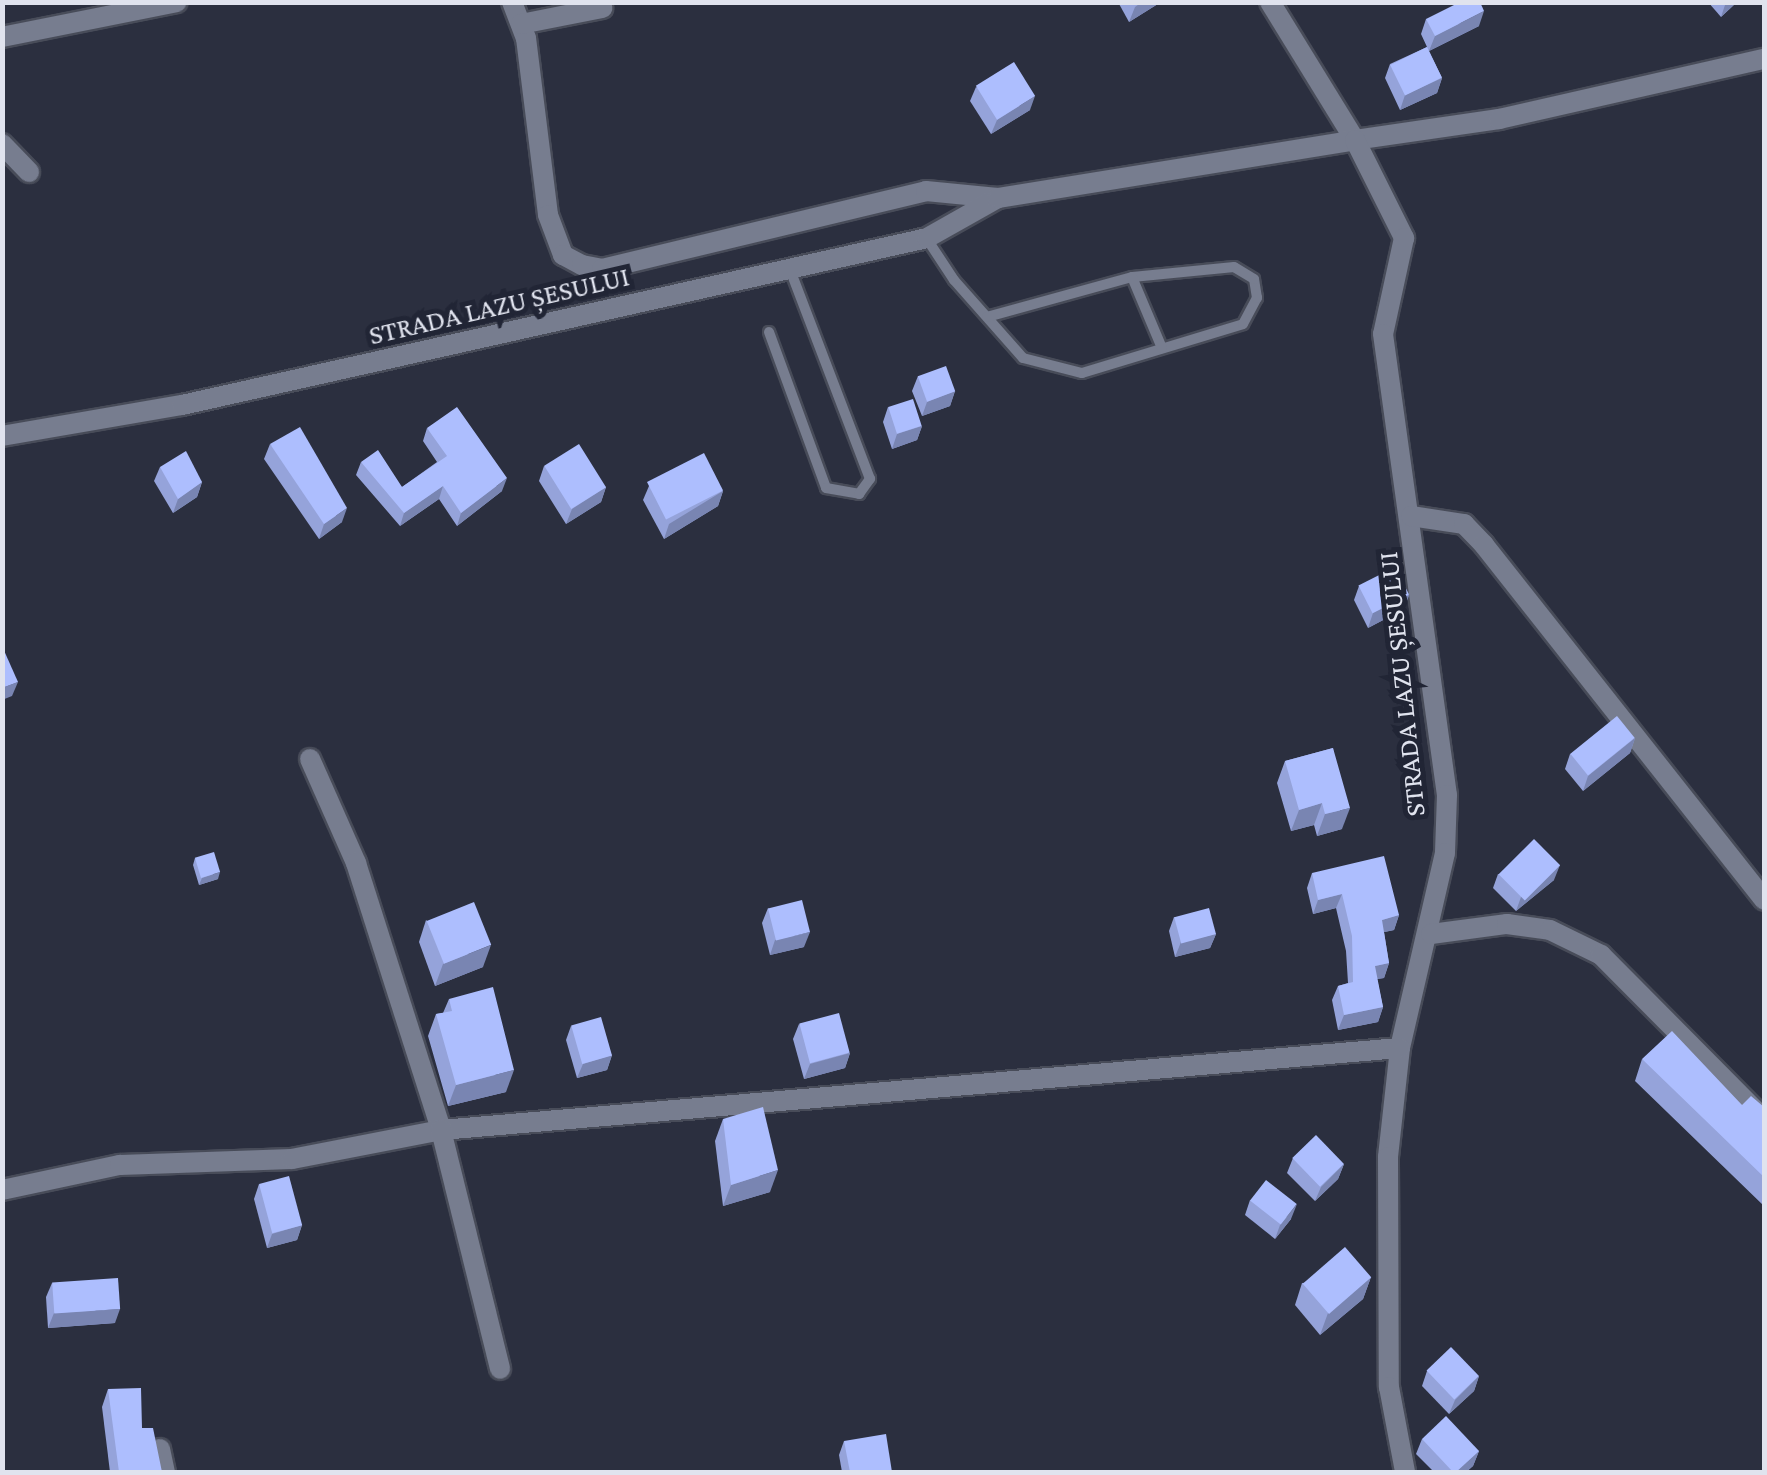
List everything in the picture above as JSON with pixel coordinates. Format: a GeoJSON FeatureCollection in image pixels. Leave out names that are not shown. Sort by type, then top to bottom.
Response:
{"type":"FeatureCollection","features":[{"type":"Feature","properties":{"kind":"street"},"geometry":{"type":"LineString","coordinates":[[2,37],[177,2]]}},
{"type":"Feature","properties":{"kind":"street","name":"STRADA LAZU ȘESULUI"},"geometry":{"type":"LineString","coordinates":[[512,2],[521,24],[548,215],[563,255],[602,269],[926,191],[998,198],[1498,119],[1764,59]]}},
{"type":"Feature","properties":{"kind":"street","name":"STRADA LAZU ȘESULUI"},"geometry":{"type":"LineString","coordinates":[[1270,2],[1356,140],[1404,238],[1383,334],[1447,795],[1430,934],[1400,1048],[1385,1274],[1388,1387],[1405,1472]]}},
{"type":"Feature","properties":{"kind":"street"},"geometry":{"type":"LineString","coordinates":[[521,24],[602,8]]}},
{"type":"Feature","properties":{"kind":"street"},"geometry":{"type":"LineString","coordinates":[[2,144],[29,172]]}},
{"type":"Feature","properties":{"kind":"street","name":"STRADA LAZU ȘESULUI"},"geometry":{"type":"LineString","coordinates":[[2,436],[927,238],[998,198]]}},
{"type":"Feature","properties":{"kind":"street"},"geometry":{"type":"LineString","coordinates":[[1411,516],[1464,524],[1484,545],[1764,900]]}},
{"type":"Feature","properties":{"kind":"street"},"geometry":{"type":"LineString","coordinates":[[310,759],[356,863],[441,1130],[500,1369]]}},
{"type":"Feature","properties":{"kind":"street"},"geometry":{"type":"LineString","coordinates":[[1430,934],[1507,924],[1550,930],[1601,955],[1764,1119]]}},
{"type":"Feature","properties":{"kind":"street"},"geometry":{"type":"LineString","coordinates":[[2,1190],[120,1166],[292,1159],[441,1130],[1400,1048]]}},
{"type":"Feature","properties":{"kind":"street"},"geometry":{"type":"LineString","coordinates":[[160,1450],[165,1472]]}},
{"type":"Feature","properties":{"kind":"lane"},"geometry":{"type":"LineString","coordinates":[[927,238],[988,317],[1023,358],[1082,374],[1118,370],[1162,348],[1243,324],[1256,298],[1254,279],[1234,267],[1132,277],[988,317]]}},
{"type":"Feature","properties":{"kind":"lane"},"geometry":{"type":"LineString","coordinates":[[769,332],[826,488],[833,496],[859,494],[870,480],[790,269]]}},
{"type":"Feature","properties":{"kind":"lane"},"geometry":{"type":"LineString","coordinates":[[1132,277],[1162,348]]}},
{"type":"Feature","properties":{"kind":"building"},"geometry":{"type":"Polygon","coordinates":[[[1460,2],[1480,2],[1484,11],[1435,36],[1426,19],[1460,2]]]}},
{"type":"Feature","properties":{"kind":"building"},"geometry":{"type":"Polygon","coordinates":[[[1427,47],[1442,78],[1405,96],[1390,65],[1427,47]]]}},
{"type":"Feature","properties":{"kind":"building"},"geometry":{"type":"Polygon","coordinates":[[[1014,62],[1035,96],[997,120],[976,86],[1014,62]]]}},
{"type":"Feature","properties":{"kind":"building"},"geometry":{"type":"Polygon","coordinates":[[[946,366],[955,391],[927,402],[918,376],[946,366]]]}},
{"type":"Feature","properties":{"kind":"building"},"geometry":{"type":"Polygon","coordinates":[[[913,399],[922,426],[897,434],[888,407],[913,399]]]}},
{"type":"Feature","properties":{"kind":"building"},"geometry":{"type":"Polygon","coordinates":[[[457,407],[507,478],[461,513],[443,486],[404,513],[361,462],[378,450],[402,487],[447,456],[427,428],[457,407]]]}},
{"type":"Feature","properties":{"kind":"building"},"geometry":{"type":"Polygon","coordinates":[[[300,427],[347,508],[324,524],[270,444],[300,427]]]}},
{"type":"Feature","properties":{"kind":"building"},"geometry":{"type":"Polygon","coordinates":[[[579,444],[606,487],[571,509],[544,466],[579,444]]]}},
{"type":"Feature","properties":{"kind":"building"},"geometry":{"type":"Polygon","coordinates":[[[186,451],[202,482],[178,499],[160,467],[186,451]]]}},
{"type":"Feature","properties":{"kind":"building"},"geometry":{"type":"Polygon","coordinates":[[[704,453],[723,490],[666,519],[647,482],[704,453]]]}},
{"type":"Feature","properties":{"kind":"building"},"geometry":{"type":"Polygon","coordinates":[[[1395,567],[1409,595],[1373,613],[1358,586],[1395,567]]]}},
{"type":"Feature","properties":{"kind":"building"},"geometry":{"type":"Polygon","coordinates":[[[2,646],[18,682],[2,688],[2,646]]]}},
{"type":"Feature","properties":{"kind":"building"},"geometry":{"type":"Polygon","coordinates":[[[1617,716],[1635,738],[1588,776],[1570,754],[1617,716]]]}},
{"type":"Feature","properties":{"kind":"building"},"geometry":{"type":"Polygon","coordinates":[[[1333,748],[1350,808],[1325,814],[1322,803],[1299,810],[1285,761],[1333,748]]]}},
{"type":"Feature","properties":{"kind":"building"},"geometry":{"type":"Polygon","coordinates":[[[1534,839],[1560,865],[1525,901],[1499,874],[1534,839]]]}},
{"type":"Feature","properties":{"kind":"building"},"geometry":{"type":"Polygon","coordinates":[[[214,852],[220,872],[201,878],[195,858],[214,852]]]}},
{"type":"Feature","properties":{"kind":"building"},"geometry":{"type":"Polygon","coordinates":[[[1384,856],[1399,915],[1382,920],[1389,963],[1375,966],[1383,1007],[1344,1015],[1338,986],[1353,982],[1352,936],[1342,894],[1318,900],[1312,873],[1384,856]]]}},
{"type":"Feature","properties":{"kind":"building"},"geometry":{"type":"Polygon","coordinates":[[[802,900],[810,932],[776,940],[768,908],[802,900]]]}},
{"type":"Feature","properties":{"kind":"building"},"geometry":{"type":"Polygon","coordinates":[[[474,902],[491,945],[444,964],[427,921],[474,902]]]}},
{"type":"Feature","properties":{"kind":"building"},"geometry":{"type":"Polygon","coordinates":[[[1209,908],[1216,934],[1181,943],[1174,917],[1209,908]]]}},
{"type":"Feature","properties":{"kind":"building"},"geometry":{"type":"Polygon","coordinates":[[[493,987],[514,1070],[456,1085],[436,1014],[452,1011],[449,999],[493,987]]]}},
{"type":"Feature","properties":{"kind":"building"},"geometry":{"type":"Polygon","coordinates":[[[839,1013],[850,1053],[810,1063],[799,1024],[839,1013]]]}},
{"type":"Feature","properties":{"kind":"building"},"geometry":{"type":"Polygon","coordinates":[[[601,1017],[612,1055],[582,1064],[571,1026],[601,1017]]]}},
{"type":"Feature","properties":{"kind":"building"},"geometry":{"type":"Polygon","coordinates":[[[1672,1031],[1742,1105],[1751,1096],[1764,1107],[1764,1177],[1642,1059],[1672,1031]]]}},
{"type":"Feature","properties":{"kind":"building"},"geometry":{"type":"Polygon","coordinates":[[[763,1107],[778,1170],[731,1185],[723,1119],[763,1107]]]}},
{"type":"Feature","properties":{"kind":"building"},"geometry":{"type":"Polygon","coordinates":[[[1316,1135],[1344,1164],[1320,1187],[1292,1158],[1316,1135]]]}},
{"type":"Feature","properties":{"kind":"building"},"geometry":{"type":"Polygon","coordinates":[[[289,1176],[302,1225],[272,1233],[259,1184],[289,1176]]]}},
{"type":"Feature","properties":{"kind":"building"},"geometry":{"type":"Polygon","coordinates":[[[1266,1180],[1297,1204],[1281,1224],[1250,1200],[1266,1180]]]}},
{"type":"Feature","properties":{"kind":"building"},"geometry":{"type":"Polygon","coordinates":[[[1345,1247],[1371,1277],[1329,1314],[1303,1284],[1345,1247]]]}},
{"type":"Feature","properties":{"kind":"building"},"geometry":{"type":"Polygon","coordinates":[[[118,1278],[120,1309],[54,1314],[52,1283],[118,1278]]]}},
{"type":"Feature","properties":{"kind":"building"},"geometry":{"type":"Polygon","coordinates":[[[1451,1347],[1479,1376],[1454,1399],[1427,1371],[1451,1347]]]}},
{"type":"Feature","properties":{"kind":"building"},"geometry":{"type":"Polygon","coordinates":[[[141,1388],[142,1428],[153,1428],[162,1472],[119,1472],[108,1389],[141,1388]]]}},
{"type":"Feature","properties":{"kind":"building"},"geometry":{"type":"Polygon","coordinates":[[[1446,1416],[1479,1451],[1456,1472],[1422,1439],[1446,1416]]]}},
{"type":"Feature","properties":{"kind":"building"},"geometry":{"type":"Polygon","coordinates":[[[886,1434],[892,1472],[850,1472],[844,1441],[886,1434]]]}}]}
